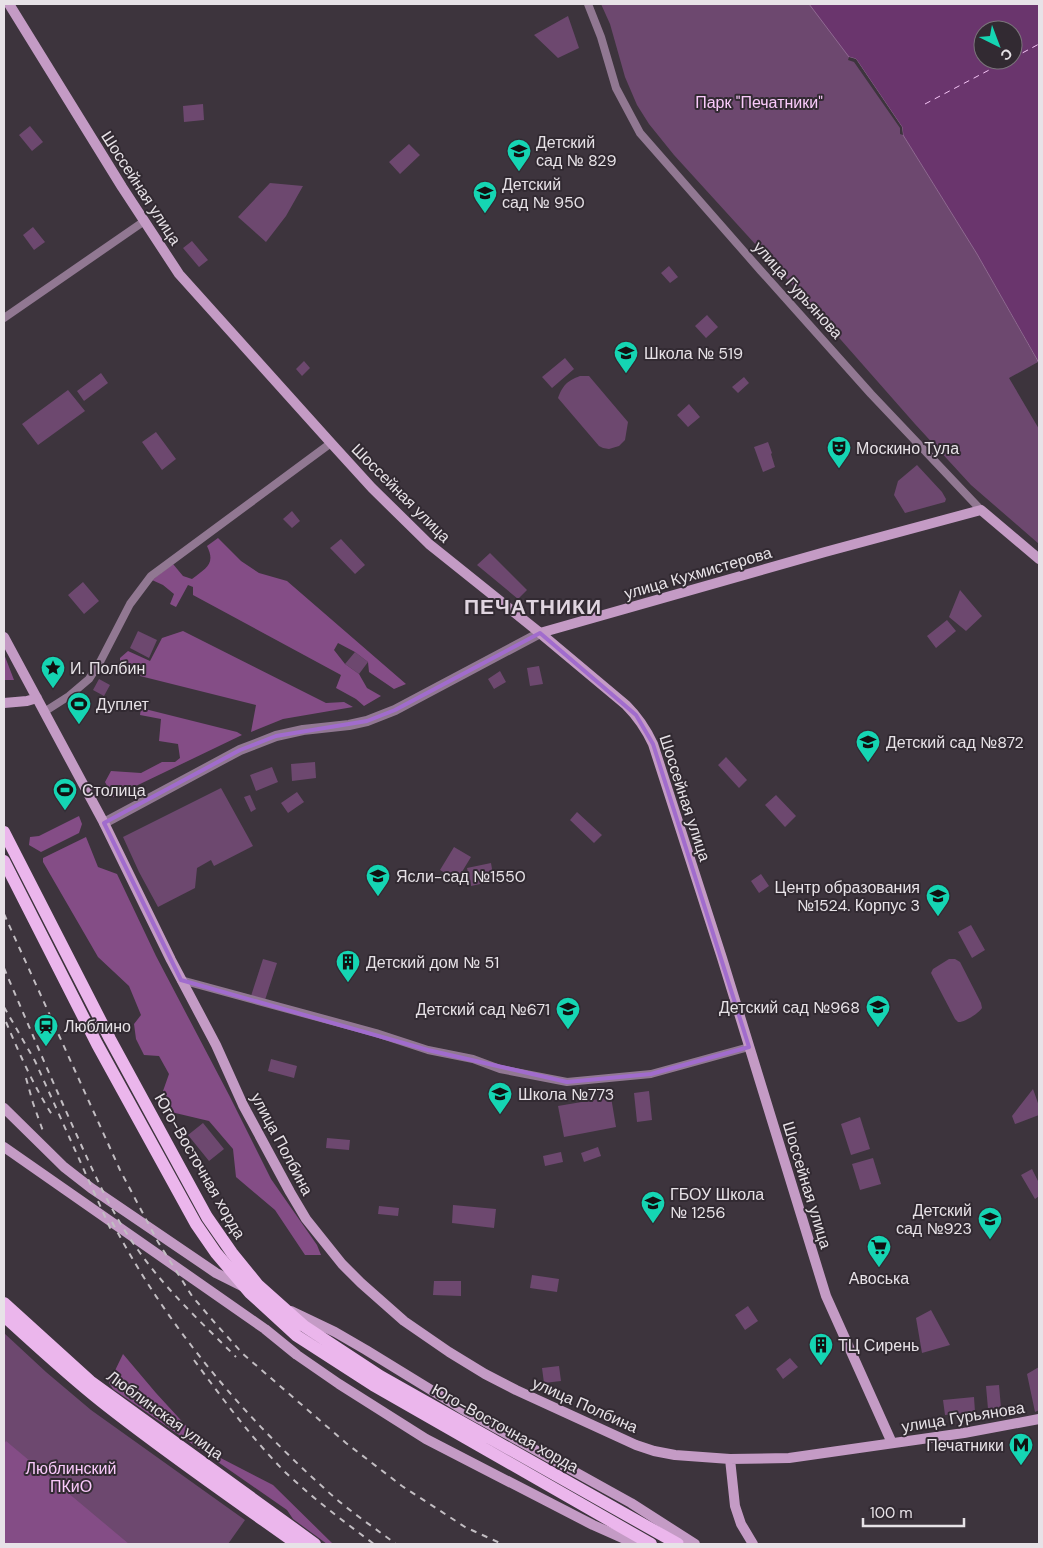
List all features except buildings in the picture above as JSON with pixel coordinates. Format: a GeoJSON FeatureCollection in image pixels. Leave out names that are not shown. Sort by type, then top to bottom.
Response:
{"type":"FeatureCollection","features":[{"type":"Feature","properties":{"kind":"main road","name":"Шоссейная улица"},"geometry":{"type":"LineString","coordinates":[[9,4],[144,222],[180,274],[372,488],[429,544],[540,633],[636,715],[653,744],[826,1296],[892,1443]]}},
{"type":"Feature","properties":{"kind":"main road","name":"улица Гурьянова"},"geometry":{"type":"LineString","coordinates":[[980,510],[1039,559]]}},
{"type":"Feature","properties":{"kind":"main road","name":"улица Кухмистерова"},"geometry":{"type":"LineString","coordinates":[[540,633],[980,510]]}},
{"type":"Feature","properties":{"kind":"main road","name":"улица Полбина"},"geometry":{"type":"LineString","coordinates":[[4,637],[104,823],[266,1148],[306,1219],[342,1264],[383,1303],[412,1326],[478,1370],[516,1390],[556,1410],[654,1451],[675,1455],[730,1459]]}},
{"type":"Feature","properties":{"kind":"main road"},"geometry":{"type":"LineString","coordinates":[[4,703],[37,698]]}},
{"type":"Feature","properties":{"kind":"main road","name":"Юго-Восточная хорда"},"geometry":{"type":"LineString","coordinates":[[4,832],[110,1039],[207,1217],[232,1253],[258,1285],[304,1326],[380,1376],[678,1544]]}},
{"type":"Feature","properties":{"kind":"main road","name":"Юго-Восточная хорда"},"geometry":{"type":"LineString","coordinates":[[4,861],[97,1044],[196,1224],[216,1253],[250,1293],[297,1336],[373,1385],[651,1544]]}},
{"type":"Feature","properties":{"kind":"main road"},"geometry":{"type":"LineString","coordinates":[[4,1108],[64,1167],[90,1188],[216,1273],[335,1332],[467,1412],[631,1503],[695,1544]]}},
{"type":"Feature","properties":{"kind":"main road"},"geometry":{"type":"LineString","coordinates":[[4,1147],[265,1329],[297,1355],[426,1439],[593,1525],[636,1544]]}},
{"type":"Feature","properties":{"kind":"main road","name":"Люблинская улица"},"geometry":{"type":"LineString","coordinates":[[4,1303],[90,1380],[315,1544]]}},
{"type":"Feature","properties":{"kind":"main road","name":"Люблинская улица"},"geometry":{"type":"LineString","coordinates":[[4,1316],[61,1368],[121,1417],[297,1544]]}},
{"type":"Feature","properties":{"kind":"main road","name":"улица Гурьянова"},"geometry":{"type":"LineString","coordinates":[[892,1443],[1039,1420]]}},
{"type":"Feature","properties":{"kind":"main road"},"geometry":{"type":"LineString","coordinates":[[753,1544],[741,1524],[735,1506],[730,1459],[789,1458],[892,1443]]}},
{"type":"Feature","properties":{"kind":"street","name":"улица Гурьянова"},"geometry":{"type":"LineString","coordinates":[[588,4],[601,37],[616,88],[640,133],[761,272],[919,446],[980,510]]}},
{"type":"Feature","properties":{"kind":"street"},"geometry":{"type":"LineString","coordinates":[[4,318],[144,222]]}},
{"type":"Feature","properties":{"kind":"street"},"geometry":{"type":"LineString","coordinates":[[44,712],[69,696],[89,679],[130,604],[151,576],[331,443]]}},
{"type":"Feature","properties":{"kind":"street","name":"улица Кухмистерова"},"geometry":{"type":"LineString","coordinates":[[104,823],[240,750],[276,736],[303,730],[367,721],[395,710],[540,633]]}},
{"type":"Feature","properties":{"kind":"street"},"geometry":{"type":"LineString","coordinates":[[181,980],[376,1033],[428,1050],[473,1059],[500,1069],[567,1082],[651,1074],[749,1047]]}},
{"type":"Feature","properties":{"kind":"highlighted area"},"geometry":{"type":"Polygon","coordinates":[[[540,633],[636,715],[653,744],[749,1047],[651,1074],[567,1082],[428,1050],[181,980],[104,823],[240,750],[276,736],[367,721],[395,710],[540,633]]]}},
{"type":"Feature","properties":{"kind":"green space","name":"Парк \"Печатники\""},"geometry":{"type":"Polygon","coordinates":[[[601,4],[809,4],[856,59],[902,127],[903,135],[977,254],[1038,362],[1009,378],[1039,429],[1039,544],[971,485],[674,155],[649,124],[637,105],[625,77],[610,24],[601,4]]]}},
{"type":"Feature","properties":{"kind":"green space"},"geometry":{"type":"Polygon","coordinates":[[[568,16],[579,48],[558,58],[534,35],[568,16]]]}},
{"type":"Feature","properties":{"kind":"green space"},"geometry":{"type":"Polygon","coordinates":[[[203,104],[204,120],[184,122],[183,106],[203,104]]]}},
{"type":"Feature","properties":{"kind":"green space"},"geometry":{"type":"Polygon","coordinates":[[[30,126],[43,142],[32,151],[19,135],[30,126]]]}},
{"type":"Feature","properties":{"kind":"green space"},"geometry":{"type":"Polygon","coordinates":[[[409,144],[420,155],[400,174],[389,162],[409,144]]]}},
{"type":"Feature","properties":{"kind":"green space"},"geometry":{"type":"Polygon","coordinates":[[[270,183],[303,186],[286,216],[266,242],[238,217],[270,183]]]}},
{"type":"Feature","properties":{"kind":"green space"},"geometry":{"type":"Polygon","coordinates":[[[33,227],[45,242],[34,250],[23,235],[33,227]]]}},
{"type":"Feature","properties":{"kind":"green space"},"geometry":{"type":"Polygon","coordinates":[[[192,241],[208,260],[199,267],[183,248],[192,241]]]}},
{"type":"Feature","properties":{"kind":"green space"},"geometry":{"type":"Polygon","coordinates":[[[669,266],[678,277],[670,283],[661,273],[669,266]]]}},
{"type":"Feature","properties":{"kind":"green space"},"geometry":{"type":"Polygon","coordinates":[[[707,315],[718,327],[706,338],[695,326],[707,315]]]}},
{"type":"Feature","properties":{"kind":"green space"},"geometry":{"type":"Polygon","coordinates":[[[565,358],[574,369],[552,388],[542,377],[565,358]]]}},
{"type":"Feature","properties":{"kind":"green space"},"geometry":{"type":"Polygon","coordinates":[[[304,361],[310,368],[302,376],[296,369],[304,361]]]}},
{"type":"Feature","properties":{"kind":"green space"},"geometry":{"type":"Polygon","coordinates":[[[101,373],[108,383],[84,401],[77,391],[101,373]]]}},
{"type":"Feature","properties":{"kind":"green space"},"geometry":{"type":"Polygon","coordinates":[[[580,376],[589,376],[628,422],[625,440],[619,446],[609,449],[599,446],[558,398],[566,384],[580,376]]]}},
{"type":"Feature","properties":{"kind":"green space"},"geometry":{"type":"Polygon","coordinates":[[[744,377],[749,383],[738,393],[732,387],[744,377]]]}},
{"type":"Feature","properties":{"kind":"green space"},"geometry":{"type":"Polygon","coordinates":[[[68,390],[85,411],[38,445],[22,424],[68,390]]]}},
{"type":"Feature","properties":{"kind":"green space"},"geometry":{"type":"Polygon","coordinates":[[[689,404],[700,417],[688,427],[677,415],[689,404]]]}},
{"type":"Feature","properties":{"kind":"green space"},"geometry":{"type":"Polygon","coordinates":[[[156,432],[176,459],[162,470],[142,442],[156,432]]]}},
{"type":"Feature","properties":{"kind":"green space"},"geometry":{"type":"Polygon","coordinates":[[[768,442],[775,467],[763,472],[754,447],[768,442]]]}},
{"type":"Feature","properties":{"kind":"green space"},"geometry":{"type":"Polygon","coordinates":[[[917,465],[946,499],[945,502],[905,513],[894,495],[898,481],[917,465]]]}},
{"type":"Feature","properties":{"kind":"green space"},"geometry":{"type":"Polygon","coordinates":[[[292,511],[300,521],[292,528],[283,519],[292,511]]]}},
{"type":"Feature","properties":{"kind":"green space"},"geometry":{"type":"Polygon","coordinates":[[[341,539],[365,565],[355,574],[330,548],[341,539]]]}},
{"type":"Feature","properties":{"kind":"green space"},"geometry":{"type":"Polygon","coordinates":[[[490,553],[527,590],[518,599],[477,565],[490,553]]]}},
{"type":"Feature","properties":{"kind":"green space"},"geometry":{"type":"Polygon","coordinates":[[[83,582],[99,601],[84,614],[68,595],[83,582]]]}},
{"type":"Feature","properties":{"kind":"green space"},"geometry":{"type":"Polygon","coordinates":[[[960,590],[982,616],[966,631],[949,617],[960,590]]]}},
{"type":"Feature","properties":{"kind":"green space"},"geometry":{"type":"Polygon","coordinates":[[[947,620],[956,631],[936,648],[927,636],[947,620]]]}},
{"type":"Feature","properties":{"kind":"green space"},"geometry":{"type":"Polygon","coordinates":[[[138,631],[157,640],[149,658],[130,648],[138,631]]]}},
{"type":"Feature","properties":{"kind":"green space"},"geometry":{"type":"Polygon","coordinates":[[[355,652],[368,662],[359,674],[345,664],[355,652]]]}},
{"type":"Feature","properties":{"kind":"green space"},"geometry":{"type":"Polygon","coordinates":[[[539,666],[543,684],[530,686],[527,668],[539,666]]]}},
{"type":"Feature","properties":{"kind":"green space"},"geometry":{"type":"Polygon","coordinates":[[[500,671],[506,682],[494,689],[488,679],[500,671]]]}},
{"type":"Feature","properties":{"kind":"green space"},"geometry":{"type":"Polygon","coordinates":[[[99,679],[110,685],[104,696],[93,690],[99,679]]]}},
{"type":"Feature","properties":{"kind":"green space"},"geometry":{"type":"Polygon","coordinates":[[[726,757],[747,780],[739,788],[718,765],[726,757]]]}},
{"type":"Feature","properties":{"kind":"green space"},"geometry":{"type":"Polygon","coordinates":[[[315,762],[316,778],[292,781],[291,764],[315,762]]]}},
{"type":"Feature","properties":{"kind":"green space"},"geometry":{"type":"Polygon","coordinates":[[[272,767],[278,782],[256,791],[250,775],[272,767]]]}},
{"type":"Feature","properties":{"kind":"green space"},"geometry":{"type":"Polygon","coordinates":[[[221,788],[253,846],[214,866],[211,860],[197,868],[195,888],[158,907],[123,837],[221,788]]]}},
{"type":"Feature","properties":{"kind":"green space"},"geometry":{"type":"Polygon","coordinates":[[[297,792],[304,802],[288,813],[281,803],[297,792]]]}},
{"type":"Feature","properties":{"kind":"green space"},"geometry":{"type":"Polygon","coordinates":[[[250,795],[256,809],[251,812],[244,797],[250,795]]]}},
{"type":"Feature","properties":{"kind":"green space"},"geometry":{"type":"Polygon","coordinates":[[[776,795],[796,816],[785,827],[765,805],[776,795]]]}},
{"type":"Feature","properties":{"kind":"green space"},"geometry":{"type":"Polygon","coordinates":[[[577,812],[602,835],[594,843],[570,820],[577,812]]]}},
{"type":"Feature","properties":{"kind":"green space"},"geometry":{"type":"Polygon","coordinates":[[[454,847],[471,857],[457,880],[440,870],[454,847]]]}},
{"type":"Feature","properties":{"kind":"green space"},"geometry":{"type":"Polygon","coordinates":[[[491,863],[494,881],[471,886],[467,868],[491,863]]]}},
{"type":"Feature","properties":{"kind":"green space"},"geometry":{"type":"Polygon","coordinates":[[[761,874],[769,886],[759,893],[751,881],[761,874]]]}},
{"type":"Feature","properties":{"kind":"green space"},"geometry":{"type":"Polygon","coordinates":[[[971,925],[985,950],[972,958],[958,932],[971,925]]]}},
{"type":"Feature","properties":{"kind":"green space"},"geometry":{"type":"Polygon","coordinates":[[[263,959],[277,963],[265,1000],[251,996],[263,959]]]}},
{"type":"Feature","properties":{"kind":"green space"},"geometry":{"type":"Polygon","coordinates":[[[949,959],[955,959],[960,962],[982,1008],[961,1022],[955,1019],[931,973],[933,969],[949,959]]]}},
{"type":"Feature","properties":{"kind":"green space"},"geometry":{"type":"Polygon","coordinates":[[[271,1059],[297,1066],[294,1078],[268,1071],[271,1059]]]}},
{"type":"Feature","properties":{"kind":"green space"},"geometry":{"type":"Polygon","coordinates":[[[1033,1089],[1039,1106],[1039,1115],[1015,1124],[1012,1116],[1033,1089]]]}},
{"type":"Feature","properties":{"kind":"green space"},"geometry":{"type":"Polygon","coordinates":[[[649,1091],[652,1120],[637,1122],[634,1093],[649,1091]]]}},
{"type":"Feature","properties":{"kind":"green space"},"geometry":{"type":"Polygon","coordinates":[[[611,1097],[616,1127],[564,1137],[558,1106],[611,1097]]]}},
{"type":"Feature","properties":{"kind":"green space"},"geometry":{"type":"Polygon","coordinates":[[[860,1117],[870,1149],[851,1155],[841,1124],[860,1117]]]}},
{"type":"Feature","properties":{"kind":"green space"},"geometry":{"type":"Polygon","coordinates":[[[203,1123],[224,1149],[209,1161],[188,1135],[203,1123]]]}},
{"type":"Feature","properties":{"kind":"green space"},"geometry":{"type":"Polygon","coordinates":[[[327,1138],[350,1140],[349,1150],[326,1148],[327,1138]]]}},
{"type":"Feature","properties":{"kind":"green space"},"geometry":{"type":"Polygon","coordinates":[[[598,1147],[601,1156],[584,1162],[581,1153],[598,1147]]]}},
{"type":"Feature","properties":{"kind":"green space"},"geometry":{"type":"Polygon","coordinates":[[[561,1152],[563,1162],[545,1166],[543,1156],[561,1152]]]}},
{"type":"Feature","properties":{"kind":"green space"},"geometry":{"type":"Polygon","coordinates":[[[873,1158],[881,1184],[860,1190],[852,1164],[873,1158]]]}},
{"type":"Feature","properties":{"kind":"green space"},"geometry":{"type":"Polygon","coordinates":[[[1032,1169],[1039,1183],[1039,1196],[1035,1199],[1021,1175],[1032,1169]]]}},
{"type":"Feature","properties":{"kind":"green space"},"geometry":{"type":"Polygon","coordinates":[[[453,1205],[496,1209],[494,1228],[452,1223],[453,1205]]]}},
{"type":"Feature","properties":{"kind":"green space"},"geometry":{"type":"Polygon","coordinates":[[[379,1206],[399,1208],[398,1216],[378,1214],[379,1206]]]}},
{"type":"Feature","properties":{"kind":"green space"},"geometry":{"type":"Polygon","coordinates":[[[532,1275],[559,1279],[557,1292],[530,1288],[532,1275]]]}},
{"type":"Feature","properties":{"kind":"green space"},"geometry":{"type":"Polygon","coordinates":[[[434,1281],[461,1281],[461,1296],[433,1295],[434,1281]]]}},
{"type":"Feature","properties":{"kind":"green space"},"geometry":{"type":"Polygon","coordinates":[[[748,1306],[758,1321],[745,1330],[735,1315],[748,1306]]]}},
{"type":"Feature","properties":{"kind":"green space"},"geometry":{"type":"Polygon","coordinates":[[[931,1310],[950,1345],[922,1353],[916,1318],[931,1310]]]}},
{"type":"Feature","properties":{"kind":"green space","name":"Люблинский ПКиО"},"geometry":{"type":"Polygon","coordinates":[[[4,1333],[91,1410],[245,1520],[228,1544],[4,1544],[4,1333]]]}},
{"type":"Feature","properties":{"kind":"green space"},"geometry":{"type":"Polygon","coordinates":[[[790,1358],[798,1367],[783,1379],[776,1369],[790,1358]]]}},
{"type":"Feature","properties":{"kind":"green space"},"geometry":{"type":"Polygon","coordinates":[[[559,1366],[561,1381],[544,1383],[542,1368],[559,1366]]]}},
{"type":"Feature","properties":{"kind":"green space"},"geometry":{"type":"Polygon","coordinates":[[[1039,1367],[1039,1410],[1035,1412],[1027,1374],[1039,1367]]]}},
{"type":"Feature","properties":{"kind":"green space"},"geometry":{"type":"Polygon","coordinates":[[[999,1385],[1001,1408],[988,1409],[986,1386],[999,1385]]]}},
{"type":"Feature","properties":{"kind":"green space"},"geometry":{"type":"Polygon","coordinates":[[[974,1397],[975,1412],[945,1415],[943,1400],[974,1397]]]}},
{"type":"Feature","properties":{"kind":"shaded area"},"geometry":{"type":"Polygon","coordinates":[[[809,4],[1039,4],[1039,363],[977,254],[903,135],[902,127],[856,59],[849,57],[809,4]]]}},
{"type":"Feature","properties":{"kind":"shaded area"},"geometry":{"type":"Polygon","coordinates":[[[218,538],[241,561],[259,573],[287,581],[406,684],[394,689],[369,672],[368,662],[338,643],[334,650],[345,664],[359,674],[367,688],[381,696],[364,706],[356,699],[336,688],[341,675],[193,595],[193,587],[188,585],[176,607],[170,604],[174,594],[163,585],[152,580],[173,564],[183,576],[192,579],[208,565],[210,552],[207,546],[218,538]]]}},
{"type":"Feature","properties":{"kind":"shaded area"},"geometry":{"type":"Polygon","coordinates":[[[183,631],[326,703],[344,702],[353,707],[283,719],[251,732],[256,705],[120,671],[120,658],[128,651],[150,661],[162,638],[183,631]]]}},
{"type":"Feature","properties":{"kind":"shaded area"},"geometry":{"type":"Polygon","coordinates":[[[4,654],[14,680],[4,680],[4,654]]]}},
{"type":"Feature","properties":{"kind":"shaded area"},"geometry":{"type":"Polygon","coordinates":[[[141,708],[237,732],[242,735],[113,797],[105,782],[111,771],[141,773],[162,762],[175,762],[180,758],[178,744],[159,741],[161,719],[140,715],[141,708]]]}},
{"type":"Feature","properties":{"kind":"shaded area"},"geometry":{"type":"Polygon","coordinates":[[[79,816],[82,824],[79,833],[41,852],[29,845],[30,837],[39,836],[79,816]]]}},
{"type":"Feature","properties":{"kind":"shaded area"},"geometry":{"type":"Polygon","coordinates":[[[86,837],[98,867],[117,874],[156,956],[271,1179],[317,1245],[321,1255],[305,1255],[275,1210],[236,1177],[233,1149],[209,1121],[171,1112],[163,1091],[169,1074],[159,1056],[144,1055],[136,1039],[134,1024],[141,1015],[129,986],[98,957],[43,862],[43,858],[86,837]]]}},
{"type":"Feature","properties":{"kind":"shaded area"},"geometry":{"type":"Polygon","coordinates":[[[123,1354],[211,1453],[273,1485],[333,1544],[327,1544],[293,1519],[287,1510],[113,1389],[109,1383],[123,1354]]]}},
{"type":"Feature","properties":{"kind":"shaded area"},"geometry":{"type":"Polygon","coordinates":[[[6,1441],[129,1544],[4,1544],[4,1444],[6,1441]]]}},
{"type":"Feature","properties":{"kind":"pier"},"geometry":{"type":"Polygon","coordinates":[[[849,57],[856,59],[902,127],[903,135],[900,134],[900,128],[854,62],[848,60],[849,57]]]}},
{"type":"Feature","properties":{"kind":"ferry route"},"geometry":{"type":"LineString","coordinates":[[1023,53],[1039,44]]}},
{"type":"Feature","properties":{"kind":"ferry route"},"geometry":{"type":"LineString","coordinates":[[925,104],[989,70]]}},
{"type":"Feature","properties":{"kind":"railway"},"geometry":{"type":"LineString","coordinates":[[4,914],[120,1170],[158,1242],[192,1296],[243,1354],[346,1443],[402,1486],[465,1527],[502,1544]]}},
{"type":"Feature","properties":{"kind":"railway"},"geometry":{"type":"LineString","coordinates":[[4,968],[88,1160],[119,1221],[160,1279],[236,1357]]}},
{"type":"Feature","properties":{"kind":"railway"},"geometry":{"type":"LineString","coordinates":[[4,1007],[35,1061],[111,1230]]}},
{"type":"Feature","properties":{"kind":"railway"},"geometry":{"type":"LineString","coordinates":[[6,1022],[22,1059],[54,1118]]}},
{"type":"Feature","properties":{"kind":"railway"},"geometry":{"type":"LineString","coordinates":[[26,1078],[44,1134]]}},
{"type":"Feature","properties":{"kind":"railway"},"geometry":{"type":"LineString","coordinates":[[112,1222],[133,1259],[180,1331],[262,1429],[332,1496],[396,1544]]}},
{"type":"Feature","properties":{"kind":"railway"},"geometry":{"type":"LineString","coordinates":[[194,1360],[226,1403],[283,1470],[339,1518],[374,1544]]}},
{"type":"Feature","properties":{"kind":"place","name":"Детский сад № 829"},"geometry":{"type":"Point","coordinates":[519,172]}},
{"type":"Feature","properties":{"kind":"place","name":"Детский сад № 950"},"geometry":{"type":"Point","coordinates":[485,214]}},
{"type":"Feature","properties":{"kind":"place","name":"Школа № 519"},"geometry":{"type":"Point","coordinates":[626,374]}},
{"type":"Feature","properties":{"kind":"place","name":"Москино Тула"},"geometry":{"type":"Point","coordinates":[839,469]}},
{"type":"Feature","properties":{"kind":"place","name":"И. Полбин"},"geometry":{"type":"Point","coordinates":[53,689]}},
{"type":"Feature","properties":{"kind":"place","name":"Дуплет"},"geometry":{"type":"Point","coordinates":[79,725]}},
{"type":"Feature","properties":{"kind":"place","name":"Детский сад №872"},"geometry":{"type":"Point","coordinates":[868,763]}},
{"type":"Feature","properties":{"kind":"place","name":"Столица"},"geometry":{"type":"Point","coordinates":[65,811]}},
{"type":"Feature","properties":{"kind":"place","name":"Ясли-сад №1550"},"geometry":{"type":"Point","coordinates":[378,897]}},
{"type":"Feature","properties":{"kind":"place","name":"Центр образования №1524. Корпус 3"},"geometry":{"type":"Point","coordinates":[938,917]}},
{"type":"Feature","properties":{"kind":"place","name":"Детский дом № 51"},"geometry":{"type":"Point","coordinates":[348,983]}},
{"type":"Feature","properties":{"kind":"place","name":"Детский сад №968"},"geometry":{"type":"Point","coordinates":[878,1028]}},
{"type":"Feature","properties":{"kind":"place","name":"Детский сад №671"},"geometry":{"type":"Point","coordinates":[568,1030]}},
{"type":"Feature","properties":{"kind":"place","name":"Люблино"},"geometry":{"type":"Point","coordinates":[46,1047]}},
{"type":"Feature","properties":{"kind":"place","name":"Школа №773"},"geometry":{"type":"Point","coordinates":[500,1115]}},
{"type":"Feature","properties":{"kind":"place","name":"ГБОУ Школа № 1256"},"geometry":{"type":"Point","coordinates":[653,1224]}},
{"type":"Feature","properties":{"kind":"place","name":"Детский сад №923"},"geometry":{"type":"Point","coordinates":[990,1240]}},
{"type":"Feature","properties":{"kind":"place","name":"Авоська"},"geometry":{"type":"Point","coordinates":[879,1268]}},
{"type":"Feature","properties":{"kind":"place","name":"ТЦ Сирень"},"geometry":{"type":"Point","coordinates":[821,1366]}},
{"type":"Feature","properties":{"kind":"place","name":"Печатники"},"geometry":{"type":"Point","coordinates":[1021,1466]}},
{"type":"Feature","properties":{"kind":"district","name":"ПЕЧАТНИКИ"},"geometry":{"type":"Point","coordinates":[533,607]}}]}
